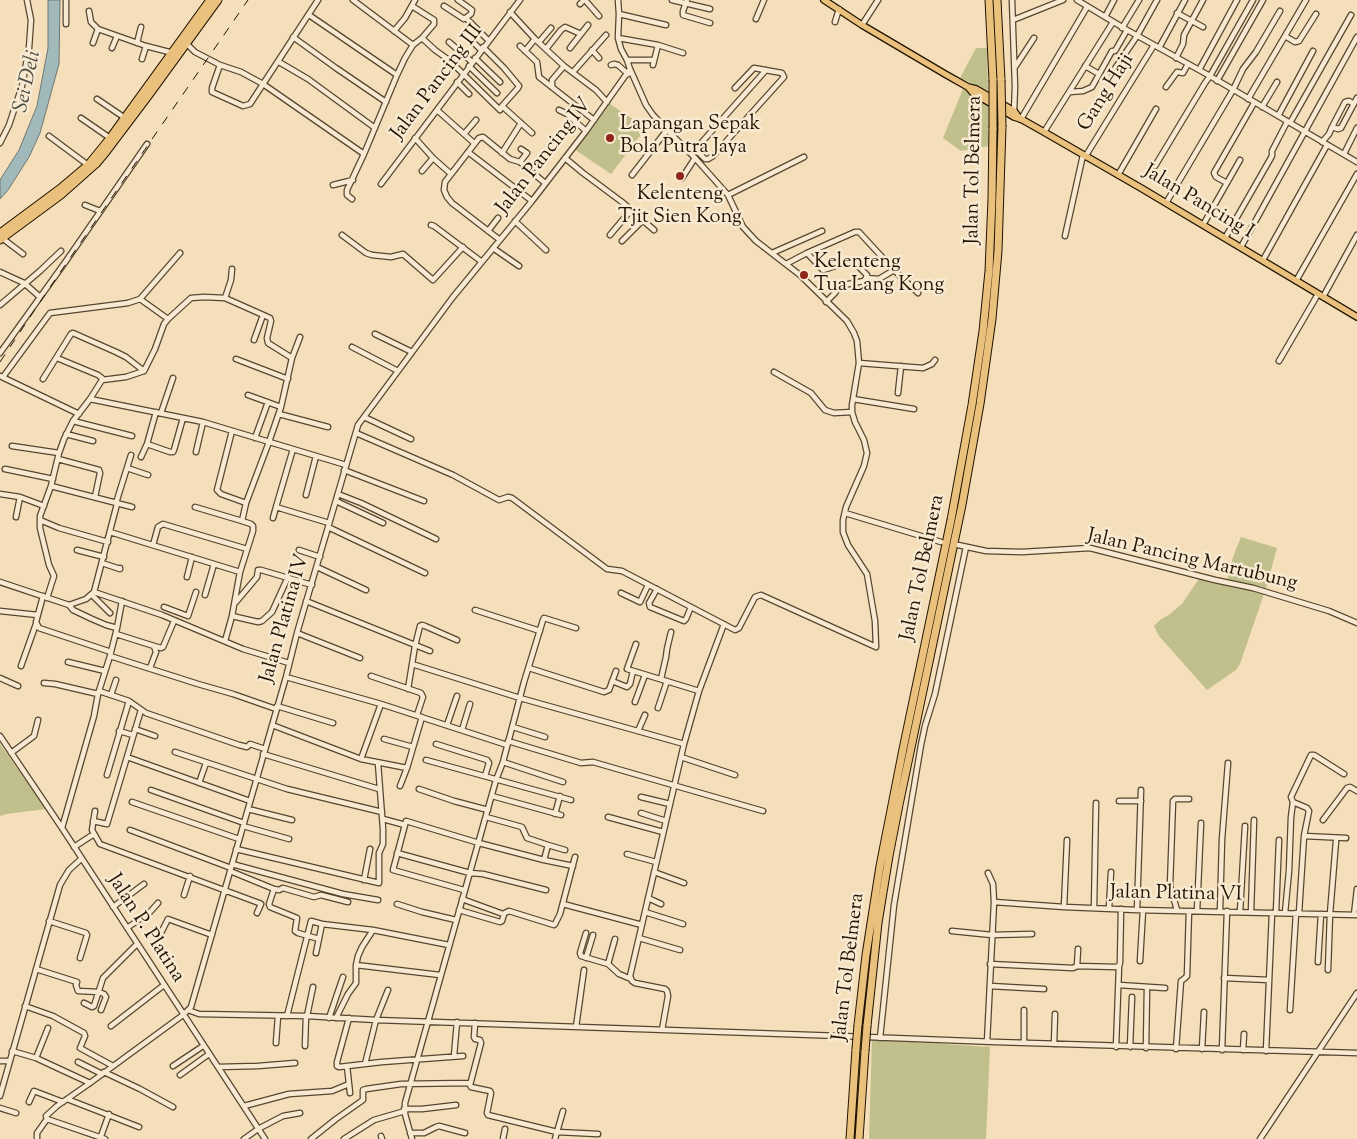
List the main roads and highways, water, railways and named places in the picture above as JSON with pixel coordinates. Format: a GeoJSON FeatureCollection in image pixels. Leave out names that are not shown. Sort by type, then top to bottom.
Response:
{"type":"FeatureCollection","features":[{"type":"Feature","properties":{"kind":"highway"},"geometry":{"type":"LineString","coordinates":[[1,237],[88,165],[172,53],[185,42],[210,0]]}},
{"type":"Feature","properties":{"kind":"highway"},"geometry":{"type":"LineString","coordinates":[[1,237],[56,199],[96,164],[218,0]]}},
{"type":"Feature","properties":{"kind":"highway","name":"Jalan Tol Belmera"},"geometry":{"type":"LineString","coordinates":[[850,1139],[858,1026],[880,866],[949,529],[971,413],[983,331],[992,207],[994,128],[989,0]]}},
{"type":"Feature","properties":{"kind":"highway","name":"Jalan Tol Belmera"},"geometry":{"type":"LineString","coordinates":[[859,1139],[867,1026],[878,923],[892,839],[962,506],[980,404],[992,319],[998,259],[1002,127],[997,0]]}},
{"type":"Feature","properties":{"kind":"main road","name":"Jalan Pancing I"},"geometry":{"type":"LineString","coordinates":[[824,0],[862,25],[968,87],[976,89],[1014,111],[1021,119]]}},
{"type":"Feature","properties":{"kind":"main road","name":"Jalan Pancing I"},"geometry":{"type":"LineString","coordinates":[[968,87],[972,93],[1118,175],[1357,317]]}},
{"type":"Feature","properties":{"kind":"water"},"geometry":{"type":"Polygon","coordinates":[[[48,0],[60,0],[59,64],[40,133],[29,157],[0,199],[0,180],[19,150],[37,106],[48,48],[48,0]]]}},
{"type":"Feature","properties":{"kind":"railway"},"geometry":{"type":"LineString","coordinates":[[0,362],[248,0]]}},
{"type":"Feature","properties":{"kind":"place","name":"Lapangan Sepak Bola Putra Jaya"},"geometry":{"type":"Point","coordinates":[610,138]}},
{"type":"Feature","properties":{"kind":"place","name":"Kelenteng Tjit Sien Kong"},"geometry":{"type":"Point","coordinates":[680,176]}},
{"type":"Feature","properties":{"kind":"place","name":"Kelenteng Tua Lang Kong"},"geometry":{"type":"Point","coordinates":[804,275]}},
{"type":"Feature","properties":{"kind":"water label","name":"Sei Deli"},"geometry":{"type":"Point","coordinates":[29,82]}}]}
